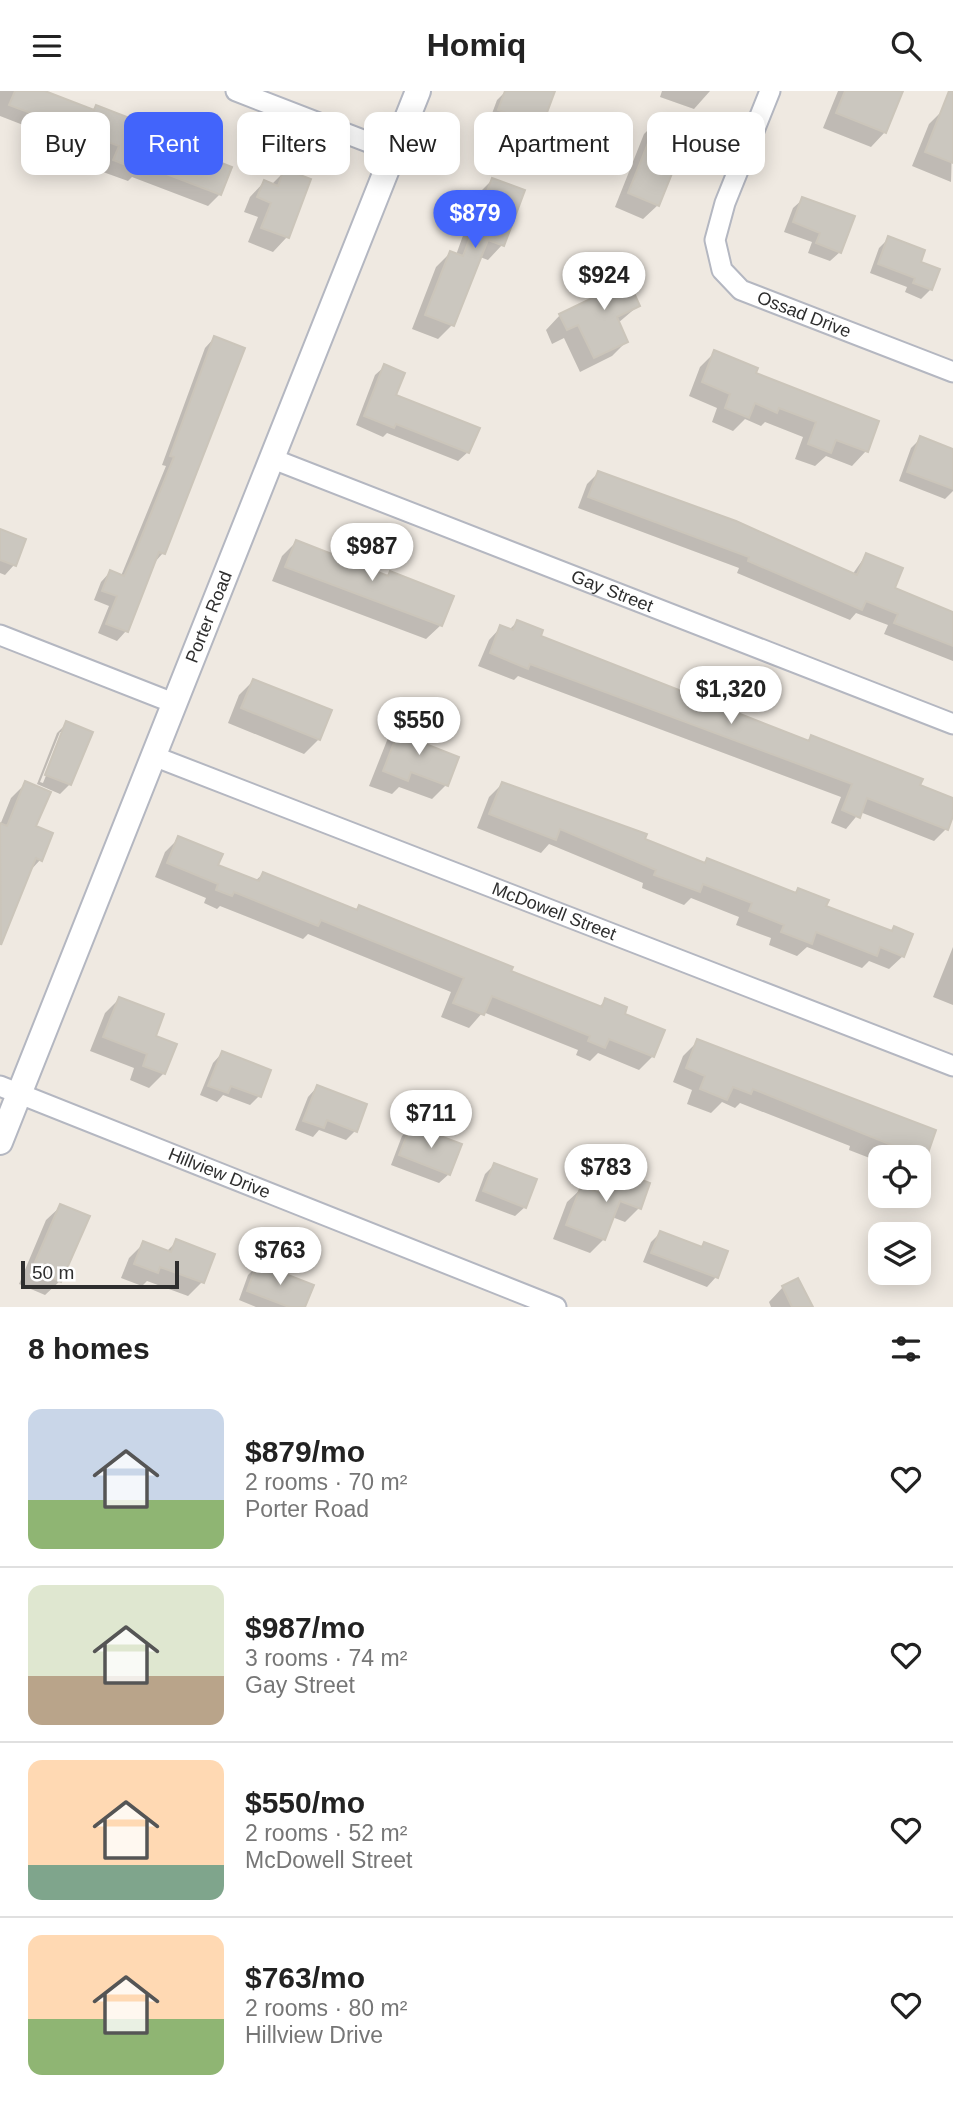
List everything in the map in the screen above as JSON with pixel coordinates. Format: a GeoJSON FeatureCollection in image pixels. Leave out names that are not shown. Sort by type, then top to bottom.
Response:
{"type":"FeatureCollection","features":[{"type":"Feature","properties":{"kind":"street"},"geometry":{"type":"LineString","coordinates":[[236,91],[364,140]]}},
{"type":"Feature","properties":{"kind":"street","name":"Porter Road"},"geometry":{"type":"LineString","coordinates":[[410,112],[418,91]]}},
{"type":"Feature","properties":{"kind":"street","name":"Ossad Drive"},"geometry":{"type":"LineString","coordinates":[[770,91],[725,203],[715,240],[722,270],[741,290],[953,372]]}},
{"type":"Feature","properties":{"kind":"street","name":"Porter Road"},"geometry":{"type":"LineString","coordinates":[[0,1142],[9,1090],[156,757],[385,175]]}},
{"type":"Feature","properties":{"kind":"street","name":"Gay Street"},"geometry":{"type":"LineString","coordinates":[[273,459],[953,724]]}},
{"type":"Feature","properties":{"kind":"street"},"geometry":{"type":"LineString","coordinates":[[0,635],[176,704]]}},
{"type":"Feature","properties":{"kind":"street","name":"McDowell Street"},"geometry":{"type":"LineString","coordinates":[[156,757],[953,1066]]}},
{"type":"Feature","properties":{"kind":"street","name":"Hillview Drive"},"geometry":{"type":"LineString","coordinates":[[9,1090],[556,1307]]}},
{"type":"Feature","properties":{"kind":"building"},"geometry":{"type":"Polygon","coordinates":[[[15,91],[45,91],[94,110],[96,105],[124,116],[124,164],[113,160],[119,146],[110,143],[110,112],[28,112],[9,105],[15,91]]]}},
{"type":"Feature","properties":{"kind":"building"},"geometry":{"type":"Polygon","coordinates":[[[505,91],[555,91],[547,112],[498,110],[505,91]]]}},
{"type":"Feature","properties":{"kind":"building"},"geometry":{"type":"Polygon","coordinates":[[[845,91],[903,91],[886,133],[836,113],[845,91]]]}},
{"type":"Feature","properties":{"kind":"building"},"geometry":{"type":"Polygon","coordinates":[[[949,91],[953,91],[953,163],[925,152],[949,91]]]}},
{"type":"Feature","properties":{"kind":"building"},"geometry":{"type":"Polygon","coordinates":[[[647,146],[647,175],[671,175],[659,206],[628,193],[647,146]]]}},
{"type":"Feature","properties":{"kind":"building"},"geometry":{"type":"Polygon","coordinates":[[[223,163],[232,167],[221,195],[169,175],[223,175],[223,163]]]}},
{"type":"Feature","properties":{"kind":"building"},"geometry":{"type":"Polygon","coordinates":[[[282,175],[300,175],[311,179],[289,238],[261,228],[271,203],[257,197],[264,180],[278,186],[282,175]]]}},
{"type":"Feature","properties":{"kind":"building"},"geometry":{"type":"Polygon","coordinates":[[[492,178],[525,190],[504,246],[488,240],[454,326],[425,315],[450,251],[463,256],[492,178]]]}},
{"type":"Feature","properties":{"kind":"building"},"geometry":{"type":"Polygon","coordinates":[[[802,197],[855,216],[841,253],[816,243],[820,233],[793,222],[802,197]]]}},
{"type":"Feature","properties":{"kind":"building"},"geometry":{"type":"Polygon","coordinates":[[[888,236],[925,250],[921,262],[940,269],[932,290],[913,283],[915,278],[878,264],[888,236]]]}},
{"type":"Feature","properties":{"kind":"building"},"geometry":{"type":"Polygon","coordinates":[[[619,260],[640,306],[617,317],[628,342],[594,358],[578,325],[567,330],[559,314],[607,291],[597,270],[619,260]]]}},
{"type":"Feature","properties":{"kind":"building"},"geometry":{"type":"Polygon","coordinates":[[[214,336],[245,348],[165,554],[159,552],[128,632],[106,624],[117,596],[102,591],[110,570],[124,576],[134,555],[174,457],[170,456],[214,336]]]}},
{"type":"Feature","properties":{"kind":"building"},"geometry":{"type":"Polygon","coordinates":[[[714,350],[758,368],[756,373],[879,421],[868,452],[836,440],[831,453],[808,444],[816,422],[779,408],[777,413],[755,403],[749,418],[725,408],[730,394],[702,382],[714,350]]]}},
{"type":"Feature","properties":{"kind":"building"},"geometry":{"type":"Polygon","coordinates":[[[384,364],[405,373],[396,395],[480,428],[469,453],[396,424],[394,428],[364,416],[384,364]]]}},
{"type":"Feature","properties":{"kind":"building"},"geometry":{"type":"Polygon","coordinates":[[[920,436],[953,449],[953,489],[907,472],[920,436]]]}},
{"type":"Feature","properties":{"kind":"building"},"geometry":{"type":"Polygon","coordinates":[[[598,471],[736,521],[857,575],[866,553],[903,568],[895,588],[953,612],[953,646],[894,623],[898,614],[866,601],[862,610],[748,561],[749,557],[588,497],[598,471]]]}},
{"type":"Feature","properties":{"kind":"building"},"geometry":{"type":"Polygon","coordinates":[[[0,529],[26,539],[16,566],[0,560],[0,529]]]}},
{"type":"Feature","properties":{"kind":"building"},"geometry":{"type":"Polygon","coordinates":[[[296,540],[388,576],[390,571],[454,596],[442,626],[285,567],[296,540]]]}},
{"type":"Feature","properties":{"kind":"building"},"geometry":{"type":"Polygon","coordinates":[[[517,620],[543,630],[541,636],[809,741],[811,735],[923,779],[920,785],[953,798],[953,816],[948,830],[867,798],[860,818],[842,810],[852,784],[530,664],[528,669],[490,653],[500,625],[513,630],[517,620]]]}},
{"type":"Feature","properties":{"kind":"building"},"geometry":{"type":"Polygon","coordinates":[[[253,679],[332,710],[320,740],[241,708],[253,679]]]}},
{"type":"Feature","properties":{"kind":"building"},"geometry":{"type":"Polygon","coordinates":[[[66,721],[93,732],[71,785],[45,775],[66,721]]]}},
{"type":"Feature","properties":{"kind":"building"},"geometry":{"type":"Polygon","coordinates":[[[402,722],[427,732],[423,743],[459,757],[448,786],[411,772],[408,781],[383,771],[402,722]]]}},
{"type":"Feature","properties":{"kind":"building"},"geometry":{"type":"Polygon","coordinates":[[[25,781],[51,792],[36,826],[53,833],[42,861],[36,858],[1,945],[0,823],[7,826],[25,781]]]}},
{"type":"Feature","properties":{"kind":"building"},"geometry":{"type":"Polygon","coordinates":[[[502,782],[647,834],[645,839],[705,863],[707,858],[796,893],[798,888],[829,900],[826,906],[892,931],[894,926],[913,934],[904,957],[880,947],[877,956],[816,932],[812,944],[781,932],[784,925],[749,911],[752,903],[703,884],[700,892],[654,875],[656,870],[560,829],[556,840],[489,814],[502,782]]]}},
{"type":"Feature","properties":{"kind":"building"},"geometry":{"type":"Polygon","coordinates":[[[178,836],[223,854],[218,865],[259,881],[263,872],[357,910],[359,905],[513,967],[511,971],[602,1007],[605,998],[627,1007],[625,1014],[665,1030],[654,1057],[609,1039],[605,1048],[588,1041],[590,1036],[492,996],[484,1015],[453,1003],[464,978],[321,920],[318,926],[234,892],[232,896],[216,890],[218,884],[167,863],[178,836]]]}},
{"type":"Feature","properties":{"kind":"building"},"geometry":{"type":"Polygon","coordinates":[[[119,997],[164,1014],[156,1036],[177,1044],[165,1074],[143,1066],[147,1054],[103,1037],[119,997]]]}},
{"type":"Feature","properties":{"kind":"building"},"geometry":{"type":"Polygon","coordinates":[[[697,1039],[936,1130],[931,1145],[891,1145],[753,1089],[751,1094],[733,1087],[727,1100],[700,1089],[705,1076],[686,1068],[697,1039]]]}},
{"type":"Feature","properties":{"kind":"building"},"geometry":{"type":"Polygon","coordinates":[[[222,1051],[271,1070],[261,1097],[231,1086],[228,1093],[208,1086],[222,1051]]]}},
{"type":"Feature","properties":{"kind":"building"},"geometry":{"type":"Polygon","coordinates":[[[317,1085],[367,1104],[357,1132],[327,1120],[324,1128],[303,1121],[317,1085]]]}},
{"type":"Feature","properties":{"kind":"building"},"geometry":{"type":"Polygon","coordinates":[[[411,1125],[462,1144],[450,1175],[399,1155],[411,1125]]]}},
{"type":"Feature","properties":{"kind":"building"},"geometry":{"type":"Polygon","coordinates":[[[494,1163],[537,1179],[526,1208],[483,1191],[494,1163]]]}},
{"type":"Feature","properties":{"kind":"building"},"geometry":{"type":"Polygon","coordinates":[[[616,1170],[650,1183],[641,1209],[620,1201],[605,1240],[566,1225],[581,1186],[606,1195],[616,1170]]]}},
{"type":"Feature","properties":{"kind":"building"},"geometry":{"type":"Polygon","coordinates":[[[60,1204],[90,1216],[61,1282],[32,1269],[60,1204]]]}},
{"type":"Feature","properties":{"kind":"building"},"geometry":{"type":"Polygon","coordinates":[[[660,1231],[702,1247],[704,1242],[728,1251],[718,1278],[651,1253],[660,1231]]]}},
{"type":"Feature","properties":{"kind":"building"},"geometry":{"type":"Polygon","coordinates":[[[176,1239],[215,1254],[204,1283],[160,1267],[158,1273],[134,1264],[143,1241],[171,1252],[176,1239]]]}},
{"type":"Feature","properties":{"kind":"building"},"geometry":{"type":"Polygon","coordinates":[[[257,1263],[314,1285],[305,1307],[289,1307],[247,1291],[257,1263]]]}},
{"type":"Feature","properties":{"kind":"building"},"geometry":{"type":"Polygon","coordinates":[[[798,1278],[813,1307],[792,1307],[782,1286],[798,1278]]]}}]}
